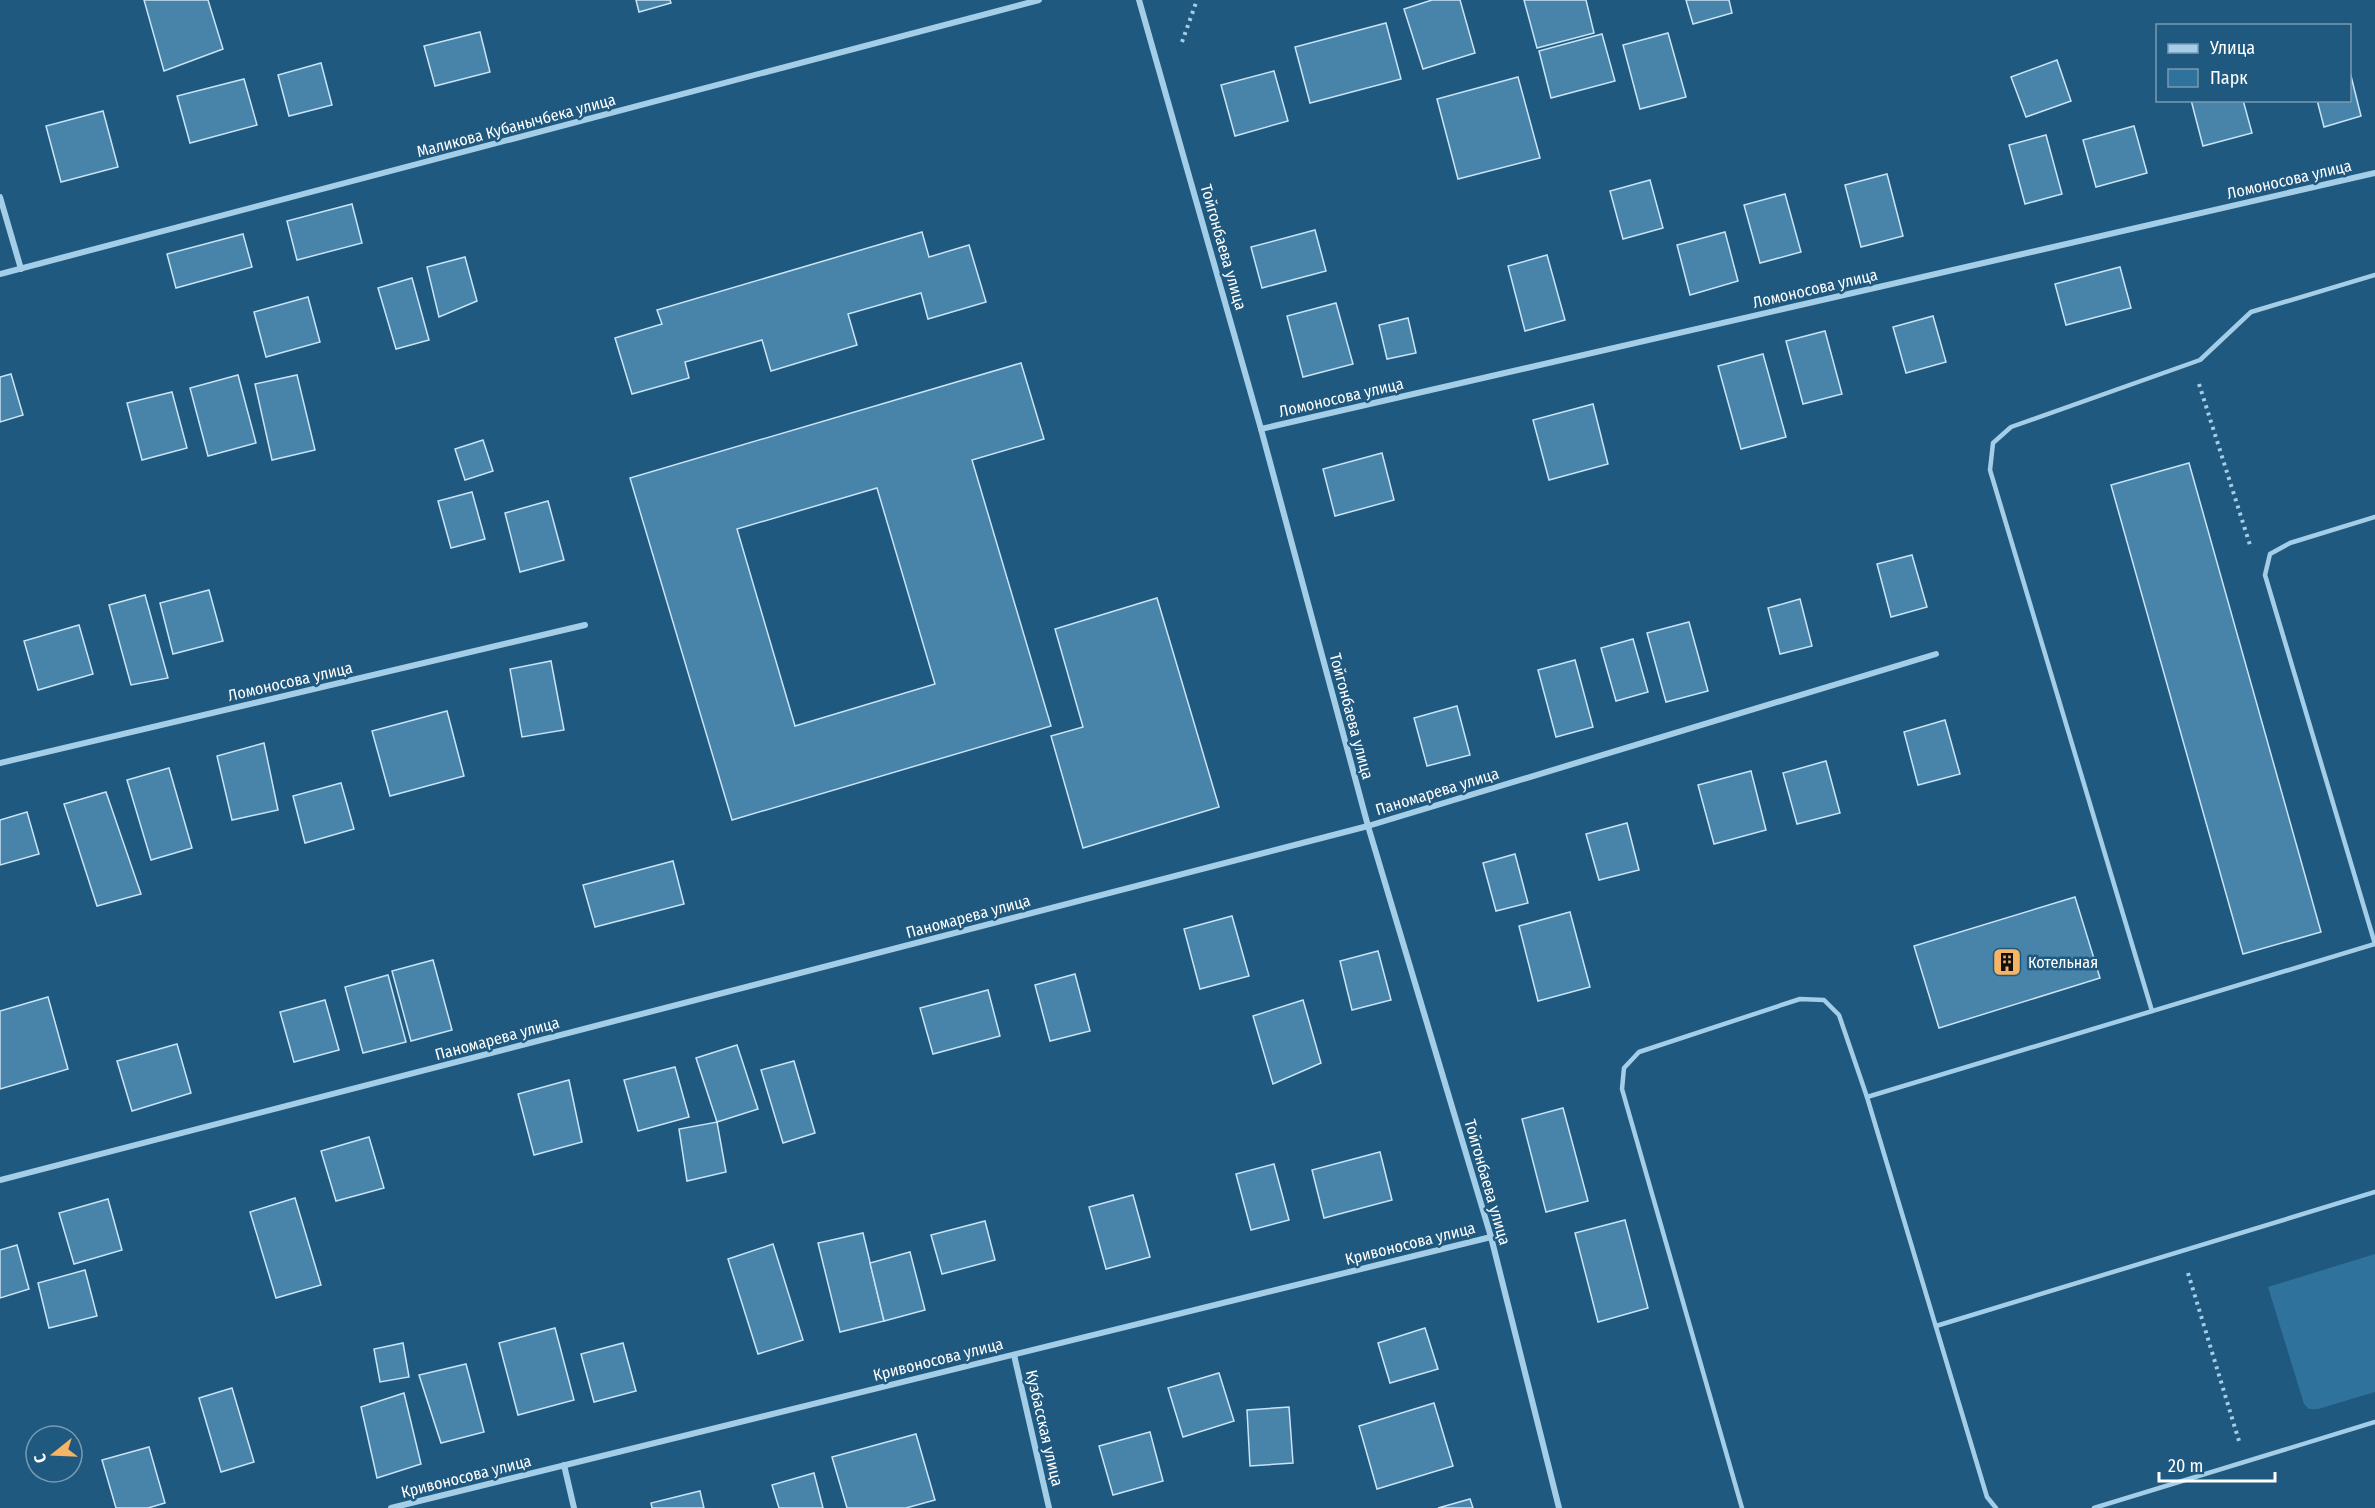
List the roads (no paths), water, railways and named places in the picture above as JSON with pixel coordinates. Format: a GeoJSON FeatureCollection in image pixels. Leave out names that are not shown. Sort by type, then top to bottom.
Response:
{"type":"FeatureCollection","features":[{"type":"Feature","properties":{"kind":"street","name":"Маликова Кубанычбека улица"},"geometry":{"type":"LineString","coordinates":[[0,274],[1039,0]]}},
{"type":"Feature","properties":{"kind":"street","name":"Тойгонбаева улица"},"geometry":{"type":"LineString","coordinates":[[1139,0],[1261,429],[1368,826],[1491,1237],[1559,1508]]}},
{"type":"Feature","properties":{"kind":"street","name":"Ломоносова улица"},"geometry":{"type":"LineString","coordinates":[[1261,429],[2375,173]]}},
{"type":"Feature","properties":{"kind":"street"},"geometry":{"type":"LineString","coordinates":[[0,197],[21,269]]}},
{"type":"Feature","properties":{"kind":"street","name":"Ломоносова улица"},"geometry":{"type":"LineString","coordinates":[[0,763],[585,626]]}},
{"type":"Feature","properties":{"kind":"street","name":"Паномарева улица"},"geometry":{"type":"LineString","coordinates":[[0,1180],[1368,826],[1936,654]]}},
{"type":"Feature","properties":{"kind":"street","name":"Кривоносова улица"},"geometry":{"type":"LineString","coordinates":[[391,1508],[1491,1237]]}},
{"type":"Feature","properties":{"kind":"street","name":"Кузбасская улица"},"geometry":{"type":"LineString","coordinates":[[1014,1354],[1049,1508]]}},
{"type":"Feature","properties":{"kind":"street"},"geometry":{"type":"LineString","coordinates":[[564,1465],[574,1508]]}},
{"type":"Feature","properties":{"kind":"lane"},"geometry":{"type":"LineString","coordinates":[[2152,1011],[1990,470],[1994,443],[2011,427],[2200,360],[2251,312],[2375,274]]}},
{"type":"Feature","properties":{"kind":"lane"},"geometry":{"type":"LineString","coordinates":[[1867,1097],[2375,944],[2265,575],[2270,554],[2290,543],[2375,517]]}},
{"type":"Feature","properties":{"kind":"lane"},"geometry":{"type":"LineString","coordinates":[[1742,1508],[1622,1089],[1624,1068],[1639,1052],[1800,999],[1824,1000],[1839,1015],[1867,1097],[1987,1497],[1996,1508]]}},
{"type":"Feature","properties":{"kind":"lane"},"geometry":{"type":"LineString","coordinates":[[1936,1326],[2375,1192]]}},
{"type":"Feature","properties":{"kind":"lane"},"geometry":{"type":"LineString","coordinates":[[2094,1508],[2375,1422]]}},
{"type":"Feature","properties":{"kind":"place","name":"Котельная"},"geometry":{"type":"Point","coordinates":[2007,962]}}]}
